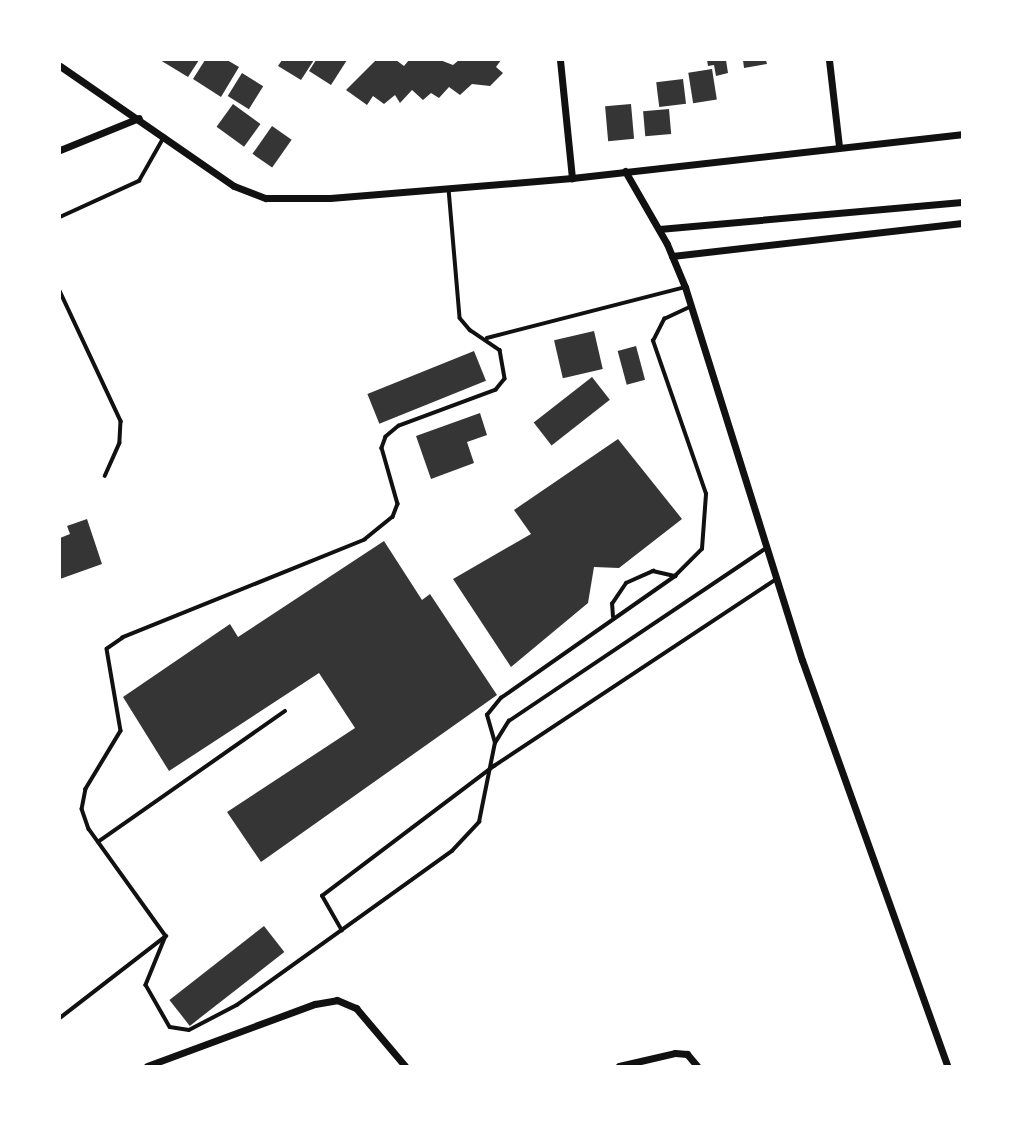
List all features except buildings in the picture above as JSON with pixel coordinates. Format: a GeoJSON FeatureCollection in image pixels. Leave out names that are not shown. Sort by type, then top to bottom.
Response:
{"type":"FeatureCollection","features":[{"type":"Feature","properties":{"kind":"street"},"geometry":{"type":"LineString","coordinates":[[559,60],[572,178]]}},
{"type":"Feature","properties":{"kind":"street"},"geometry":{"type":"LineString","coordinates":[[829,60],[839,146]]}},
{"type":"Feature","properties":{"kind":"street"},"geometry":{"type":"LineString","coordinates":[[60,66],[165,135],[234,186],[266,198],[330,198],[572,178],[962,134]]}},
{"type":"Feature","properties":{"kind":"street"},"geometry":{"type":"LineString","coordinates":[[60,150],[139,118]]}},
{"type":"Feature","properties":{"kind":"street"},"geometry":{"type":"LineString","coordinates":[[625,171],[659,229],[685,287],[776,579],[947,1066]]}},
{"type":"Feature","properties":{"kind":"street"},"geometry":{"type":"LineString","coordinates":[[659,229],[962,202]]}},
{"type":"Feature","properties":{"kind":"street"},"geometry":{"type":"LineString","coordinates":[[672,256],[962,223]]}},
{"type":"Feature","properties":{"kind":"street"},"geometry":{"type":"LineString","coordinates":[[147,1066],[315,1004],[337,1000],[356,1008],[405,1066]]}},
{"type":"Feature","properties":{"kind":"street"},"geometry":{"type":"LineString","coordinates":[[619,1066],[675,1053],[687,1054],[697,1066]]}},
{"type":"Feature","properties":{"kind":"lane"},"geometry":{"type":"LineString","coordinates":[[60,216],[139,181],[165,135]]}},
{"type":"Feature","properties":{"kind":"lane"},"geometry":{"type":"LineString","coordinates":[[166,936],[84,820],[81,799],[121,731],[107,649],[123,638],[340,554],[381,528],[398,504],[382,448],[386,437],[399,426],[496,390],[505,379],[506,367],[500,350],[487,338],[470,330],[456,304],[449,188]]}},
{"type":"Feature","properties":{"kind":"lane"},"geometry":{"type":"LineString","coordinates":[[487,338],[685,287]]}},
{"type":"Feature","properties":{"kind":"lane"},"geometry":{"type":"LineString","coordinates":[[60,291],[121,421],[120,443],[105,476]]}},
{"type":"Feature","properties":{"kind":"lane"},"geometry":{"type":"LineString","coordinates":[[495,743],[486,721],[489,709],[613,617],[675,576],[702,549],[708,512],[695,459],[653,341],[656,327],[664,319],[691,307]]}},
{"type":"Feature","properties":{"kind":"lane"},"geometry":{"type":"LineString","coordinates":[[166,936],[146,985],[168,1024],[177,1031],[189,1030],[237,1005],[430,869],[470,834],[483,811],[495,743],[519,711],[766,548]]}},
{"type":"Feature","properties":{"kind":"lane"},"geometry":{"type":"LineString","coordinates":[[613,617],[612,604],[626,583],[653,570],[675,576]]}},
{"type":"Feature","properties":{"kind":"lane"},"geometry":{"type":"LineString","coordinates":[[342,931],[322,896],[488,772],[776,579]]}},
{"type":"Feature","properties":{"kind":"lane"},"geometry":{"type":"LineString","coordinates":[[98,842],[285,711]]}},
{"type":"Feature","properties":{"kind":"lane"},"geometry":{"type":"LineString","coordinates":[[60,1018],[166,936]]}}]}
